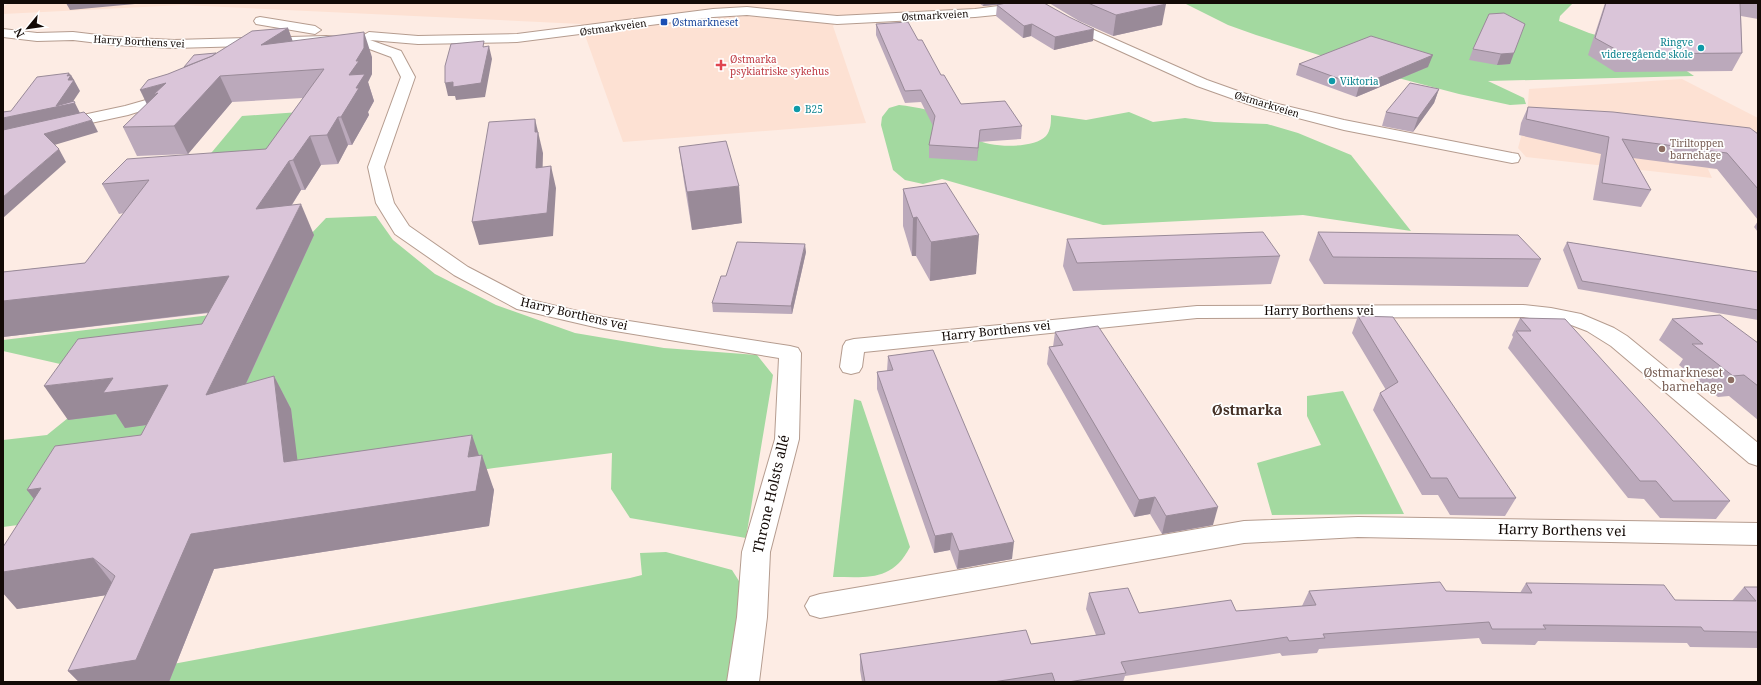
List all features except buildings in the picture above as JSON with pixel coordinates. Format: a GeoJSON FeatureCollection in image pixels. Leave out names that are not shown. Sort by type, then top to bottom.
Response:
{"type":"FeatureCollection","features":[{"type":"Feature","properties":{"kind":"street","name":"Østmarkveien"},"geometry":{"type":"LineString","coordinates":[[260,21],[314,30],[381,37],[460,41],[517,38],[575,32],[713,13],[747,11],[837,20],[974,13],[1005,10],[1039,4],[1073,25],[1202,83],[1261,104],[1344,125],[1512,158]]}},
{"type":"Feature","properties":{"kind":"street","name":"Harry Borthens vei"},"geometry":{"type":"LineString","coordinates":[[3,33],[36,37],[73,36],[115,41],[174,44],[326,40],[366,43],[396,54],[408,77],[376,167],[385,203],[402,230],[460,272],[524,305],[603,323],[790,353]]}},
{"type":"Feature","properties":{"kind":"street"},"geometry":{"type":"LineString","coordinates":[[250,57],[275,41]]}},
{"type":"Feature","properties":{"kind":"street"},"geometry":{"type":"LineString","coordinates":[[3,137],[128,110],[189,91]]}},
{"type":"Feature","properties":{"kind":"street","name":"Harry Borthens vei"},"geometry":{"type":"LineString","coordinates":[[851,366],[854,346],[1197,312],[1523,311],[1556,314],[1577,318],[1594,325],[1619,341],[1758,457]]}},
{"type":"Feature","properties":{"kind":"street","name":"Throne Holsts allé"},"geometry":{"type":"LineString","coordinates":[[743,682],[752,618],[756,552],[787,439],[790,353]]}},
{"type":"Feature","properties":{"kind":"street","name":"Harry Borthens vei"},"geometry":{"type":"LineString","coordinates":[[820,606],[1244,532],[1358,527],[1758,534]]}},
{"type":"Feature","properties":{"kind":"shaded area","name":"Østmarka psykiatriske sykehus"},"geometry":{"type":"Polygon","coordinates":[[[9,3],[1041,3],[1005,10],[837,21],[833,26],[866,123],[623,142],[581,24],[183,5],[3,14],[3,7],[9,3]]]}},
{"type":"Feature","properties":{"kind":"shaded area"},"geometry":{"type":"Polygon","coordinates":[[[1682,79],[1758,118],[1758,171],[1708,169],[1712,178],[1526,157],[1518,148],[1527,115],[1529,89],[1682,79]]]}},
{"type":"Feature","properties":{"kind":"green space"},"geometry":{"type":"Polygon","coordinates":[[[1184,3],[1573,3],[1560,16],[1559,21],[1589,33],[1662,54],[1694,76],[1488,81],[1524,98],[1526,104],[1510,105],[1459,94],[1360,68],[1228,25],[1184,3]]]}},
{"type":"Feature","properties":{"kind":"green space"},"geometry":{"type":"Polygon","coordinates":[[[899,105],[920,108],[949,117],[963,126],[975,139],[982,142],[1012,146],[1032,143],[1046,136],[1051,123],[1051,115],[1086,120],[1129,112],[1153,122],[1185,118],[1214,122],[1267,124],[1298,133],[1351,155],[1411,231],[1303,215],[1103,225],[942,179],[923,184],[905,180],[893,170],[881,125],[882,117],[889,108],[899,105]]]}},
{"type":"Feature","properties":{"kind":"green space"},"geometry":{"type":"Polygon","coordinates":[[[300,112],[266,160],[202,164],[242,116],[300,112]]]}},
{"type":"Feature","properties":{"kind":"green space"},"geometry":{"type":"Polygon","coordinates":[[[376,216],[393,240],[435,274],[496,305],[575,333],[664,348],[757,355],[773,375],[746,538],[630,518],[611,489],[612,453],[494,468],[294,498],[223,430],[309,236],[326,218],[376,216]]]}},
{"type":"Feature","properties":{"kind":"green space"},"geometry":{"type":"Polygon","coordinates":[[[260,309],[91,371],[3,351],[3,340],[260,309]]]}},
{"type":"Feature","properties":{"kind":"green space"},"geometry":{"type":"Polygon","coordinates":[[[1343,391],[1404,514],[1272,515],[1257,463],[1321,445],[1307,416],[1307,396],[1343,391]]]}},
{"type":"Feature","properties":{"kind":"green space"},"geometry":{"type":"Polygon","coordinates":[[[854,399],[861,401],[910,547],[903,558],[887,572],[868,577],[833,577],[854,399]]]}},
{"type":"Feature","properties":{"kind":"green space"},"geometry":{"type":"Polygon","coordinates":[[[200,400],[70,518],[3,527],[3,440],[47,435],[68,418],[200,400]]]}},
{"type":"Feature","properties":{"kind":"green space"},"geometry":{"type":"Polygon","coordinates":[[[666,552],[732,570],[744,589],[728,682],[166,682],[173,664],[642,575],[640,553],[666,552]]]}},
{"type":"Feature","properties":{"kind":"place","name":"Østmarkneset"},"geometry":{"type":"Point","coordinates":[664,22]}},
{"type":"Feature","properties":{"kind":"place","name":"Ringve videregående skole"},"geometry":{"type":"Point","coordinates":[1701,48]}},
{"type":"Feature","properties":{"kind":"place","name":"Østmarka psykiatriske sykehus"},"geometry":{"type":"Point","coordinates":[721,65]}},
{"type":"Feature","properties":{"kind":"place","name":"Viktoria"},"geometry":{"type":"Point","coordinates":[1332,81]}},
{"type":"Feature","properties":{"kind":"place","name":"B25"},"geometry":{"type":"Point","coordinates":[797,109]}},
{"type":"Feature","properties":{"kind":"place","name":"Tiriltoppen barnehage"},"geometry":{"type":"Point","coordinates":[1662,149]}},
{"type":"Feature","properties":{"kind":"place","name":"Østmarkneset barnehage"},"geometry":{"type":"Point","coordinates":[1731,380]}},
{"type":"Feature","properties":{"kind":"district","name":"Østmarka"},"geometry":{"type":"Point","coordinates":[1247,410]}}]}
